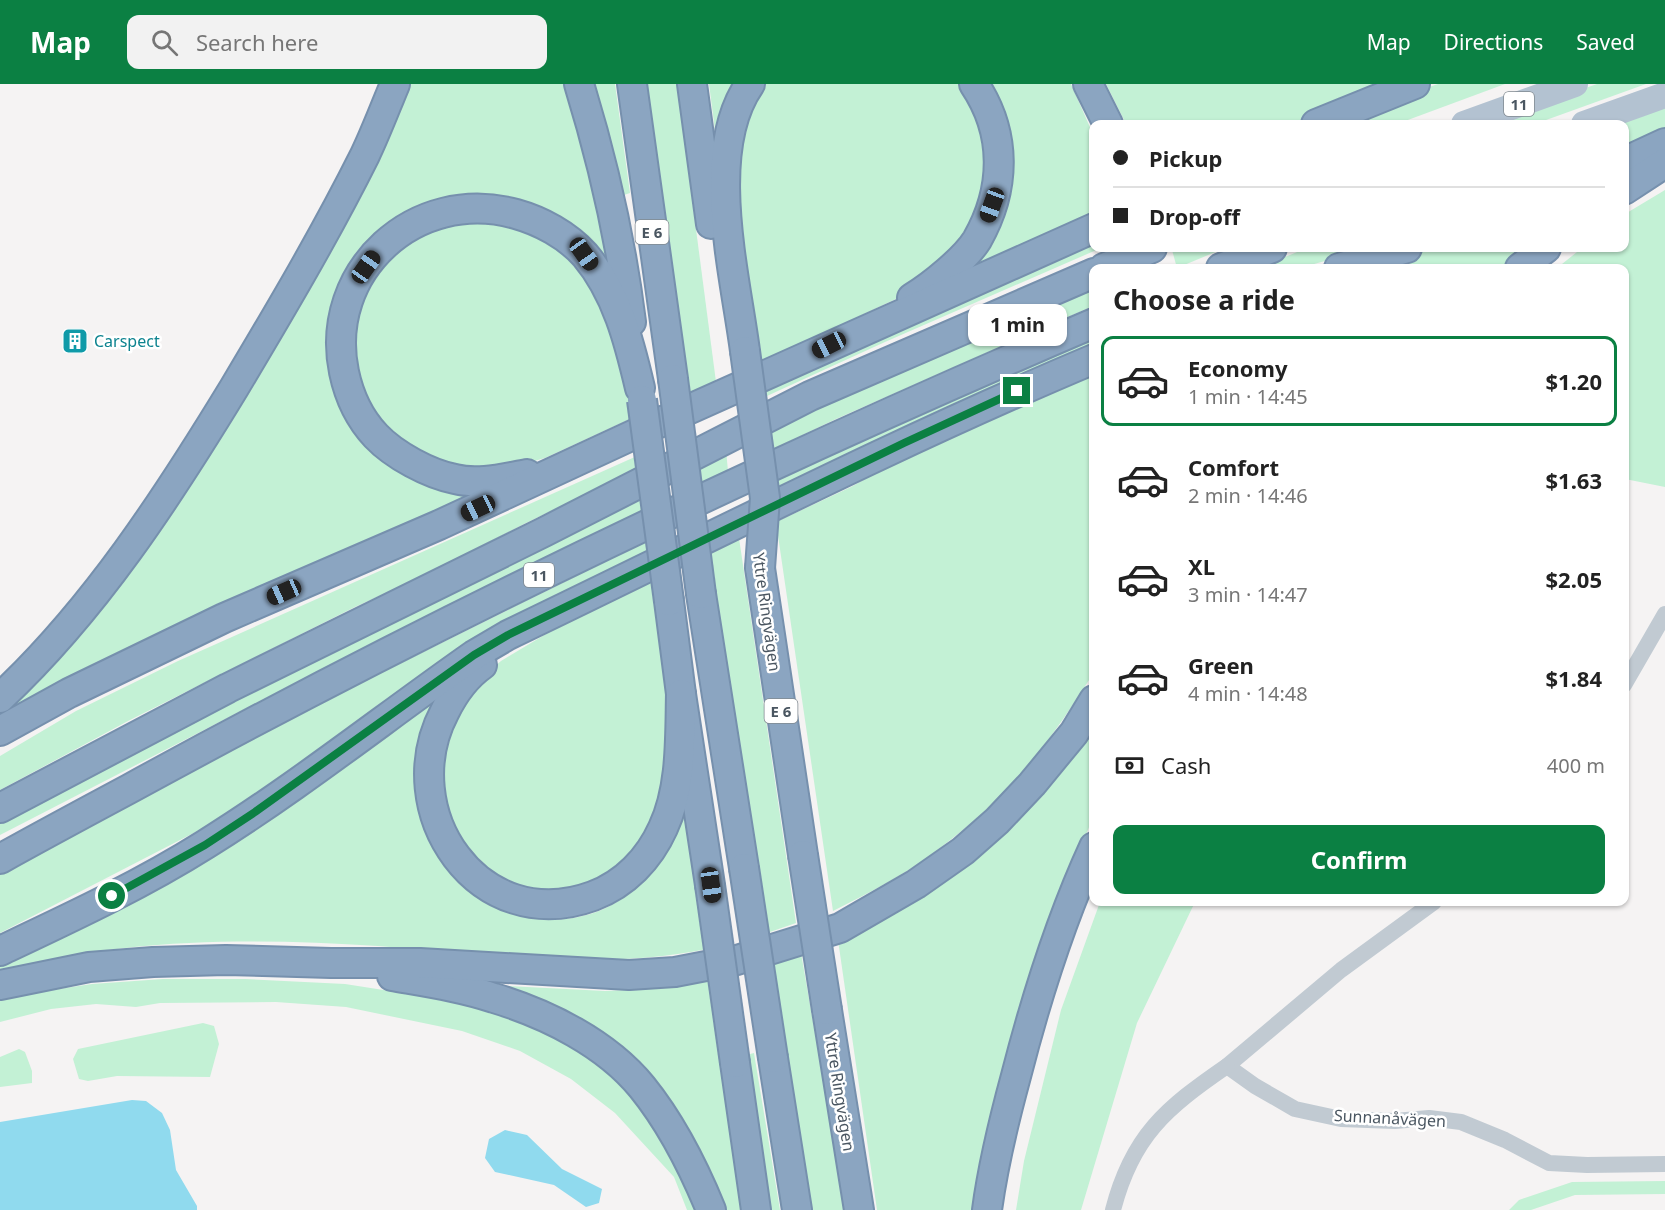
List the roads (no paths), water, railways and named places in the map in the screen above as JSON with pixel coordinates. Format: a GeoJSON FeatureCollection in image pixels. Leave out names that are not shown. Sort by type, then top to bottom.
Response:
{"type":"FeatureCollection","features":[{"type":"Feature","properties":{"kind":"highway"},"geometry":{"type":"LineString","coordinates":[[0,698],[56,639],[111,573],[209,428],[317,246],[366,153],[395,84]]}},
{"type":"Feature","properties":{"kind":"highway"},"geometry":{"type":"LineString","coordinates":[[579,84],[612,204],[623,264],[681,694],[711,885],[756,1210]]}},
{"type":"Feature","properties":{"kind":"highway","name":"E 6"},"geometry":{"type":"LineString","coordinates":[[632,84],[701,594],[797,1210]]}},
{"type":"Feature","properties":{"kind":"highway","name":"Yttre Ringvägen"},"geometry":{"type":"LineString","coordinates":[[693,84],[712,232],[738,352],[760,568],[859,1210]]}},
{"type":"Feature","properties":{"kind":"highway"},"geometry":{"type":"LineString","coordinates":[[738,352],[726,156],[731,126],[742,97],[750,84]]}},
{"type":"Feature","properties":{"kind":"highway"},"geometry":{"type":"LineString","coordinates":[[790,364],[848,335],[927,289],[976,242],[996,192],[999,160],[996,129],[985,100],[974,84]]}},
{"type":"Feature","properties":{"kind":"highway"},"geometry":{"type":"LineString","coordinates":[[1088,84],[1105,120]]}},
{"type":"Feature","properties":{"kind":"highway"},"geometry":{"type":"LineString","coordinates":[[1326,120],[1415,84]]}},
{"type":"Feature","properties":{"kind":"highway"},"geometry":{"type":"LineString","coordinates":[[1629,160],[1665,142]]}},
{"type":"Feature","properties":{"kind":"highway"},"geometry":{"type":"LineString","coordinates":[[1629,187],[1665,163]]}},
{"type":"Feature","properties":{"kind":"highway"},"geometry":{"type":"LineString","coordinates":[[641,394],[630,345],[619,314],[603,281],[584,254],[559,233],[533,219],[503,210],[464,207],[418,220],[398,233],[375,254],[357,280],[347,305],[341,332],[340,353],[347,390],[367,427],[382,443],[396,453],[455,480],[493,480],[530,473],[663,421]]}},
{"type":"Feature","properties":{"kind":"highway"},"geometry":{"type":"LineString","coordinates":[[0,731],[69,693],[224,618],[439,525],[663,421],[1089,230]]}},
{"type":"Feature","properties":{"kind":"highway"},"geometry":{"type":"LineString","coordinates":[[1114,264],[1143,252]]}},
{"type":"Feature","properties":{"kind":"highway"},"geometry":{"type":"LineString","coordinates":[[1231,264],[1262,252]]}},
{"type":"Feature","properties":{"kind":"highway"},"geometry":{"type":"LineString","coordinates":[[1353,264],[1393,252]]}},
{"type":"Feature","properties":{"kind":"highway"},"geometry":{"type":"LineString","coordinates":[[1525,264],[1541,252]]}},
{"type":"Feature","properties":{"kind":"highway","name":"11"},"geometry":{"type":"LineString","coordinates":[[0,808],[218,694],[544,532],[810,396],[1089,275]]}},
{"type":"Feature","properties":{"kind":"highway","name":"11"},"geometry":{"type":"LineString","coordinates":[[0,859],[234,731],[541,574],[837,435],[1089,325]]}},
{"type":"Feature","properties":{"kind":"highway"},"geometry":{"type":"LineString","coordinates":[[0,951],[92,906],[205,845],[255,812],[474,655],[508,635],[904,443],[1089,361]]}},
{"type":"Feature","properties":{"kind":"highway"},"geometry":{"type":"LineString","coordinates":[[576,603],[477,668],[455,691],[436,728],[430,752],[429,787],[440,832],[457,860],[480,881],[508,897],[543,905],[580,901],[610,890],[629,875],[651,852],[664,826],[675,787],[680,745],[681,694]]}},
{"type":"Feature","properties":{"kind":"highway"},"geometry":{"type":"LineString","coordinates":[[0,985],[89,967],[153,962],[226,960],[420,963],[629,975],[675,972],[737,960],[840,928],[916,884],[963,851],[997,821],[1032,784],[1074,732],[1089,708]]}},
{"type":"Feature","properties":{"kind":"highway"},"geometry":{"type":"LineString","coordinates":[[987,1210],[1004,1122],[1030,1023],[1058,937],[1089,860]]}},
{"type":"Feature","properties":{"kind":"highway"},"geometry":{"type":"LineString","coordinates":[[331,963],[494,998],[536,1013],[606,1053],[641,1086],[666,1122],[693,1165],[711,1210]]}},
{"type":"Feature","properties":{"kind":"main road","name":"11"},"geometry":{"type":"LineString","coordinates":[[1475,120],[1575,84]]}},
{"type":"Feature","properties":{"kind":"main road"},"geometry":{"type":"LineString","coordinates":[[1595,120],[1665,95]]}},
{"type":"Feature","properties":{"kind":"street"},"geometry":{"type":"LineString","coordinates":[[1629,676],[1665,614]]}},
{"type":"Feature","properties":{"kind":"street"},"geometry":{"type":"LineString","coordinates":[[1113,1210],[1130,1163],[1144,1137],[1166,1112],[1227,1066],[1341,970],[1429,906]]}},
{"type":"Feature","properties":{"kind":"street","name":"Sunnanåvägen"},"geometry":{"type":"LineString","coordinates":[[1227,1066],[1255,1086],[1295,1109],[1341,1119],[1395,1121],[1429,1118],[1461,1122],[1505,1140],[1549,1163],[1665,1164]]}},
{"type":"Feature","properties":{"kind":"water"},"geometry":{"type":"Polygon","coordinates":[[[132,1100],[146,1101],[162,1113],[170,1130],[176,1170],[197,1206],[197,1210],[0,1210],[0,1122],[132,1100]]]}},
{"type":"Feature","properties":{"kind":"water"},"geometry":{"type":"Polygon","coordinates":[[[505,1130],[527,1135],[562,1169],[602,1189],[599,1203],[586,1207],[554,1185],[495,1172],[485,1158],[489,1139],[505,1130]]]}},
{"type":"Feature","properties":{"kind":"place","name":"Carspect"},"geometry":{"type":"Point","coordinates":[75,341]}}]}
